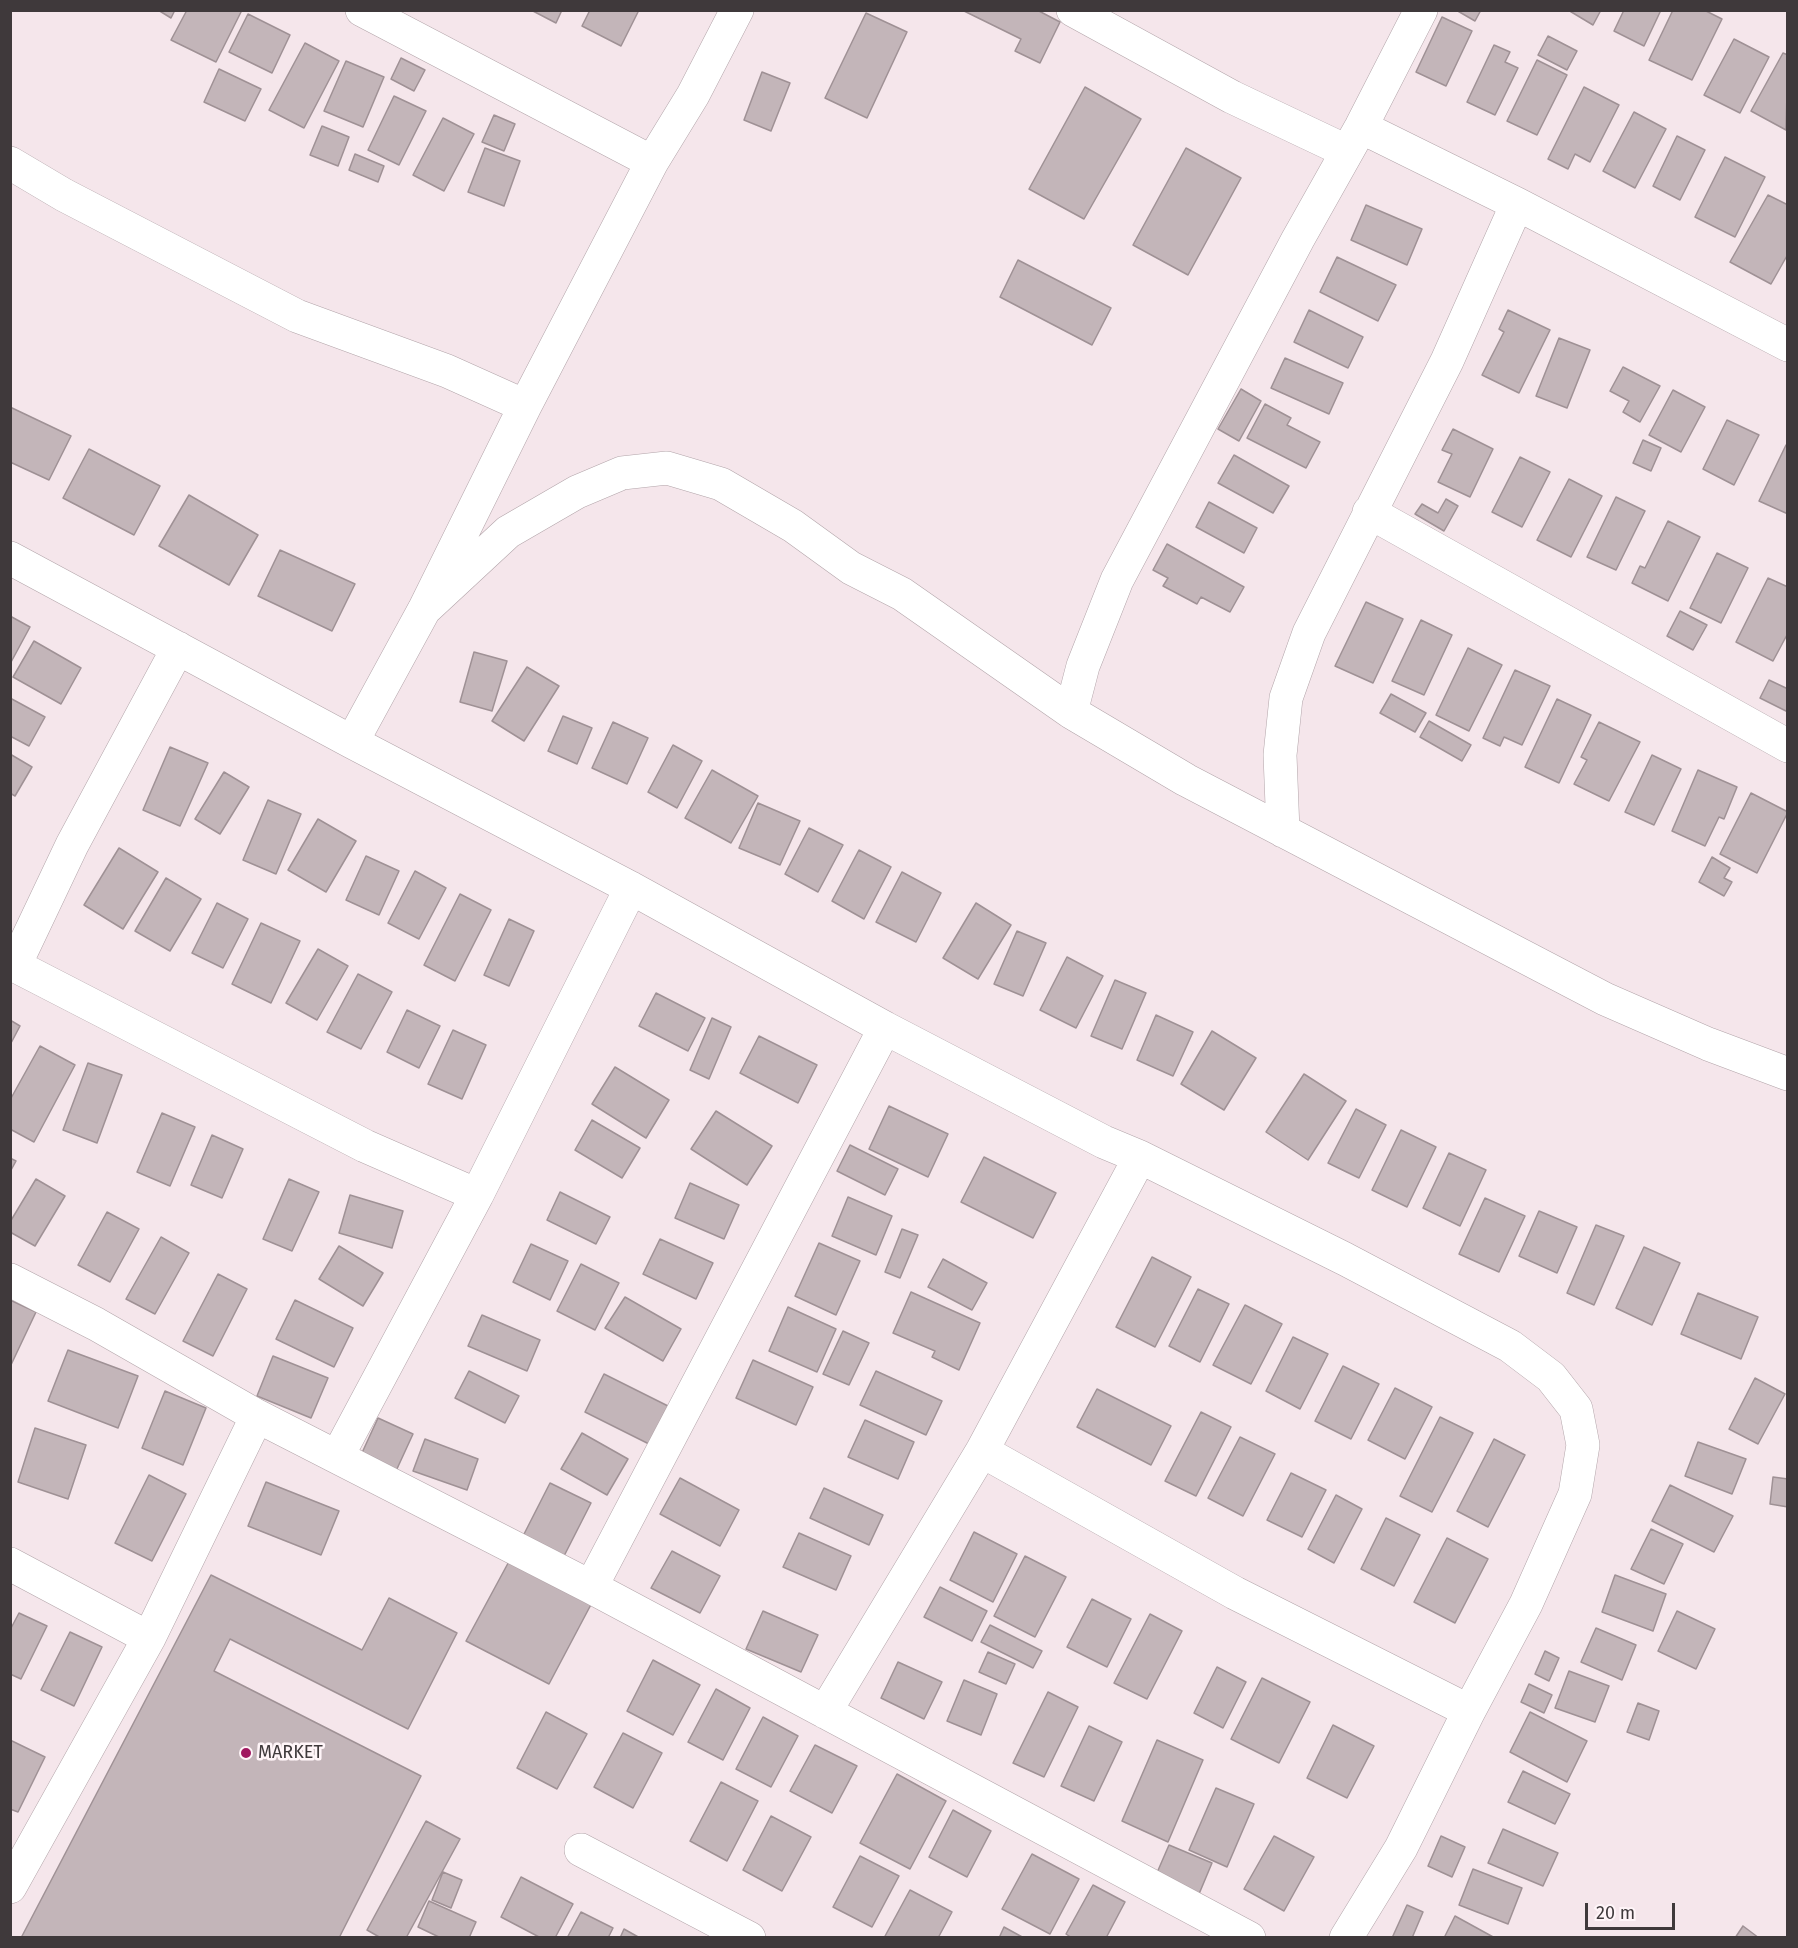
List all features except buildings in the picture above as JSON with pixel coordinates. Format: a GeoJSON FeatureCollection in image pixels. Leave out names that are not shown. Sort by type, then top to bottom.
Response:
{"type":"FeatureCollection","features":[{"type":"Feature","properties":{"kind":"street"},"geometry":{"type":"LineString","coordinates":[[362,10],[652,162]]}},
{"type":"Feature","properties":{"kind":"street"},"geometry":{"type":"LineString","coordinates":[[352,742],[424,610],[525,406],[652,162],[693,95],[737,10]]}},
{"type":"Feature","properties":{"kind":"street"},"geometry":{"type":"LineString","coordinates":[[1073,10],[1232,97],[1354,139],[1517,204],[1788,345]]}},
{"type":"Feature","properties":{"kind":"street"},"geometry":{"type":"LineString","coordinates":[[1071,712],[1083,666],[1117,580],[1421,10]]}},
{"type":"Feature","properties":{"kind":"street"},"geometry":{"type":"LineString","coordinates":[[10,163],[64,195],[297,316],[447,371],[525,406]]}},
{"type":"Feature","properties":{"kind":"street"},"geometry":{"type":"LineString","coordinates":[[1283,831],[1280,755],[1286,698],[1309,633],[1447,361],[1517,204]]}},
{"type":"Feature","properties":{"kind":"street"},"geometry":{"type":"LineString","coordinates":[[424,610],[508,532],[567,498],[622,473],[667,468],[721,484],[793,526],[851,567],[902,594],[1071,712],[1186,780],[1605,999],[1708,1044],[1788,1074]]}},
{"type":"Feature","properties":{"kind":"street"},"geometry":{"type":"LineString","coordinates":[[1369,512],[1788,746]]}},
{"type":"Feature","properties":{"kind":"street"},"geometry":{"type":"LineString","coordinates":[[10,558],[630,888],[885,1028],[1104,1142],[1140,1157],[1345,1259],[1510,1346],[1551,1377],[1576,1409],[1583,1445],[1575,1494],[1526,1604],[1469,1711],[1401,1848],[1346,1938]]}},
{"type":"Feature","properties":{"kind":"street"},"geometry":{"type":"LineString","coordinates":[[178,648],[72,845],[13,964],[365,1146],[477,1195]]}},
{"type":"Feature","properties":{"kind":"street"},"geometry":{"type":"LineString","coordinates":[[338,1457],[477,1195],[630,888]]}},
{"type":"Feature","properties":{"kind":"street"},"geometry":{"type":"LineString","coordinates":[[591,1587],[885,1028]]}},
{"type":"Feature","properties":{"kind":"street"},"geometry":{"type":"LineString","coordinates":[[825,1712],[982,1451],[1140,1157]]}},
{"type":"Feature","properties":{"kind":"street"},"geometry":{"type":"LineString","coordinates":[[10,1280],[96,1324],[256,1416],[591,1587],[1249,1938]]}},
{"type":"Feature","properties":{"kind":"street"},"geometry":{"type":"LineString","coordinates":[[10,1887],[149,1638],[256,1416]]}},
{"type":"Feature","properties":{"kind":"street"},"geometry":{"type":"LineString","coordinates":[[982,1451],[1235,1593],[1469,1711]]}},
{"type":"Feature","properties":{"kind":"street"},"geometry":{"type":"LineString","coordinates":[[10,1564],[149,1638]]}},
{"type":"Feature","properties":{"kind":"street"},"geometry":{"type":"LineString","coordinates":[[581,1850],[749,1938]]}},
{"type":"Feature","properties":{"kind":"place","name":"MARKET"},"geometry":{"type":"Point","coordinates":[246,1753]}}]}
